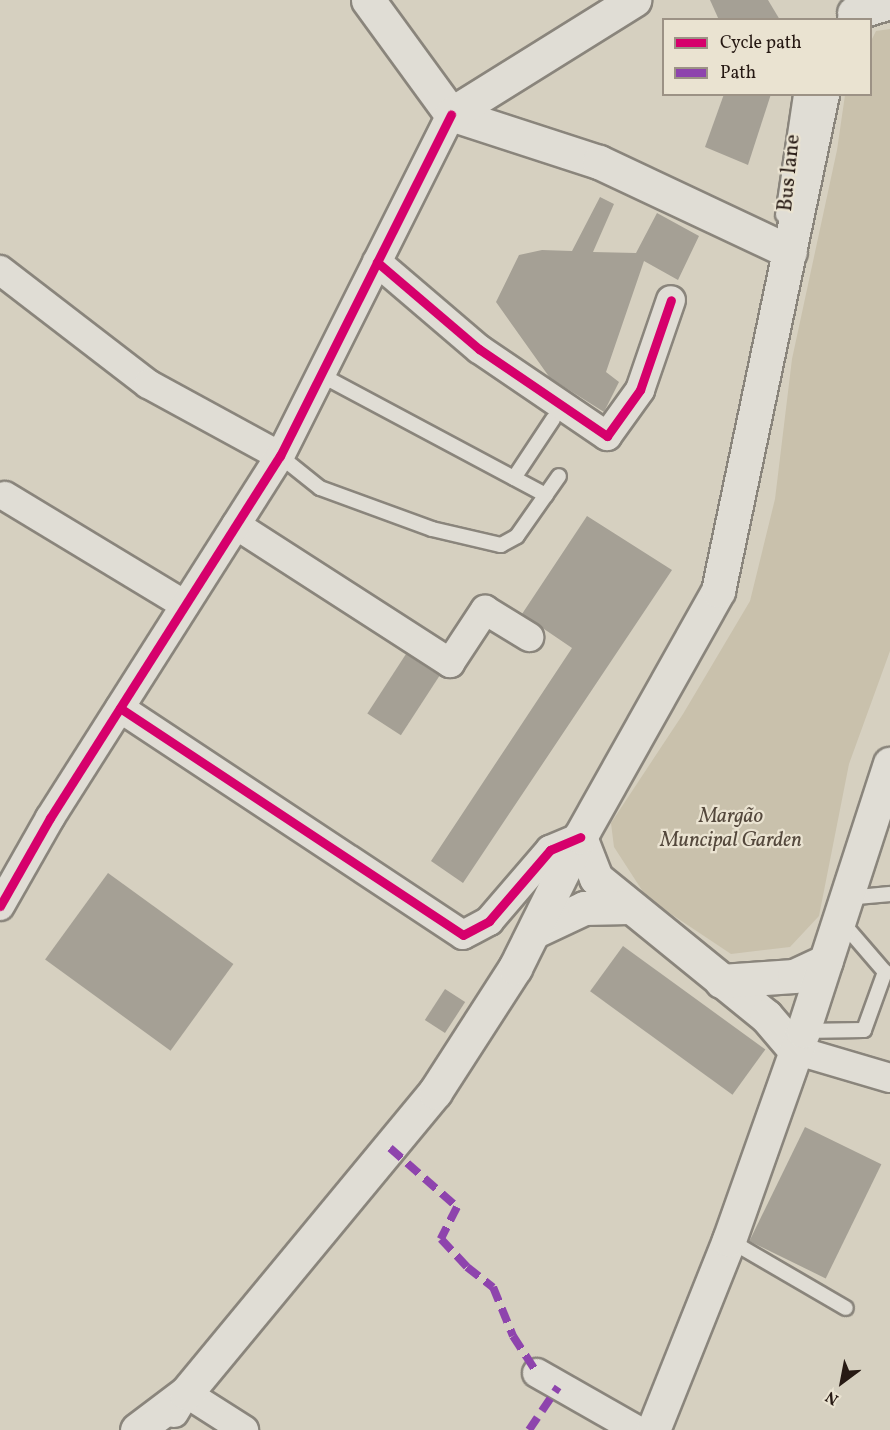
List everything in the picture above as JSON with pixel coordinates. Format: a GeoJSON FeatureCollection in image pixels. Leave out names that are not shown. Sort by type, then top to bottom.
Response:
{"type":"FeatureCollection","features":[{"type":"Feature","properties":{"kind":"main road"},"geometry":{"type":"LineString","coordinates":[[368,0],[451,114],[599,162],[790,252]]}},
{"type":"Feature","properties":{"kind":"main road"},"geometry":{"type":"LineString","coordinates":[[451,114],[628,2]]}},
{"type":"Feature","properties":{"kind":"main road"},"geometry":{"type":"LineString","coordinates":[[852,13],[890,2]]}},
{"type":"Feature","properties":{"kind":"main road"},"geometry":{"type":"LineString","coordinates":[[137,1430],[186,1393],[435,1092],[535,931],[580,837],[718,591],[822,96]]}},
{"type":"Feature","properties":{"kind":"main road"},"geometry":{"type":"LineString","coordinates":[[653,1430],[729,1240],[799,1041],[890,765]]}},
{"type":"Feature","properties":{"kind":"main road"},"geometry":{"type":"LineString","coordinates":[[580,837],[596,878],[721,981],[799,1041]]}},
{"type":"Feature","properties":{"kind":"main road"},"geometry":{"type":"LineString","coordinates":[[535,931],[584,908],[629,907]]}},
{"type":"Feature","properties":{"kind":"main road"},"geometry":{"type":"LineString","coordinates":[[721,981],[794,976],[826,961]]}},
{"type":"Feature","properties":{"kind":"street"},"geometry":{"type":"LineString","coordinates":[[0,906],[120,708],[280,456],[451,114]]}},
{"type":"Feature","properties":{"kind":"street"},"geometry":{"type":"LineString","coordinates":[[377,262],[479,348],[606,436],[640,390],[671,300]]}},
{"type":"Feature","properties":{"kind":"street"},"geometry":{"type":"LineString","coordinates":[[0,270],[148,384],[280,456]]}},
{"type":"Feature","properties":{"kind":"street"},"geometry":{"type":"LineString","coordinates":[[5,496],[185,605]]}},
{"type":"Feature","properties":{"kind":"street"},"geometry":{"type":"LineString","coordinates":[[236,525],[450,663],[485,610],[529,637]]}},
{"type":"Feature","properties":{"kind":"street"},"geometry":{"type":"LineString","coordinates":[[120,708],[463,935],[489,921],[550,850],[580,837]]}},
{"type":"Feature","properties":{"kind":"street"},"geometry":{"type":"LineString","coordinates":[[799,1041],[889,1075]]}},
{"type":"Feature","properties":{"kind":"street"},"geometry":{"type":"LineString","coordinates":[[537,1373],[637,1430]]}},
{"type":"Feature","properties":{"kind":"street"},"geometry":{"type":"LineString","coordinates":[[163,1430],[186,1393],[244,1430]]}},
{"type":"Feature","properties":{"kind":"lane","name":"Bus lane"},"geometry":{"type":"LineString","coordinates":[[790,252],[782,210],[801,96]]}},
{"type":"Feature","properties":{"kind":"lane"},"geometry":{"type":"LineString","coordinates":[[321,375],[546,495]]}},
{"type":"Feature","properties":{"kind":"lane"},"geometry":{"type":"LineString","coordinates":[[514,478],[553,419]]}},
{"type":"Feature","properties":{"kind":"lane"},"geometry":{"type":"LineString","coordinates":[[280,456],[293,470],[330,492],[432,529],[501,545],[517,536],[559,476]]}},
{"type":"Feature","properties":{"kind":"lane"},"geometry":{"type":"LineString","coordinates":[[799,1041],[864,1030],[885,972],[843,909],[890,894]]}},
{"type":"Feature","properties":{"kind":"lane"},"geometry":{"type":"LineString","coordinates":[[729,1240],[846,1308]]}},
{"type":"Feature","properties":{"kind":"green space","name":"Margão Muncipal Garden"},"geometry":{"type":"Polygon","coordinates":[[[890,29],[890,651],[849,764],[819,916],[790,947],[731,954],[647,898],[614,847],[611,823],[683,714],[750,601],[775,499],[792,359],[837,150],[845,96],[872,96],[872,39],[876,31],[890,29]]]}},
{"type":"Feature","properties":{"kind":"building"},"geometry":{"type":"Polygon","coordinates":[[[710,0],[768,0],[779,18],[718,18],[710,0]]]}},
{"type":"Feature","properties":{"kind":"building"},"geometry":{"type":"Polygon","coordinates":[[[723,96],[770,96],[748,165],[705,147],[723,96]]]}},
{"type":"Feature","properties":{"kind":"building"},"geometry":{"type":"Polygon","coordinates":[[[600,197],[614,204],[593,252],[636,253],[657,213],[699,236],[678,280],[644,261],[606,372],[619,382],[604,412],[550,378],[496,302],[519,255],[542,250],[572,251],[600,197]]]}},
{"type":"Feature","properties":{"kind":"building"},"geometry":{"type":"Polygon","coordinates":[[[587,516],[672,570],[463,883],[431,861],[572,648],[522,614],[587,516]]]}},
{"type":"Feature","properties":{"kind":"building"},"geometry":{"type":"Polygon","coordinates":[[[406,654],[440,676],[401,735],[367,714],[406,654]]]}},
{"type":"Feature","properties":{"kind":"building"},"geometry":{"type":"Polygon","coordinates":[[[108,873],[233,964],[171,1051],[45,960],[108,873]]]}},
{"type":"Feature","properties":{"kind":"building"},"geometry":{"type":"Polygon","coordinates":[[[623,946],[765,1049],[732,1095],[590,991],[623,946]]]}},
{"type":"Feature","properties":{"kind":"building"},"geometry":{"type":"Polygon","coordinates":[[[445,989],[465,1002],[445,1033],[425,1020],[445,989]]]}},
{"type":"Feature","properties":{"kind":"building"},"geometry":{"type":"Polygon","coordinates":[[[805,1127],[881,1164],[826,1278],[749,1241],[805,1127]]]}},
{"type":"Feature","properties":{"kind":"marked path"},"geometry":{"type":"LineString","coordinates":[[390,1148],[457,1207],[441,1239],[467,1267],[493,1287],[513,1336],[537,1373]]}},
{"type":"Feature","properties":{"kind":"marked path"},"geometry":{"type":"LineString","coordinates":[[529,1430],[558,1387]]}},
{"type":"Feature","properties":{"kind":"cycle path"},"geometry":{"type":"LineString","coordinates":[[0,906],[50,818],[280,456],[451,114]]}},
{"type":"Feature","properties":{"kind":"cycle path"},"geometry":{"type":"LineString","coordinates":[[377,262],[479,349],[607,436],[640,390],[671,300]]}},
{"type":"Feature","properties":{"kind":"cycle path"},"geometry":{"type":"LineString","coordinates":[[120,708],[463,935],[489,921],[550,850],[580,837]]}}]}
